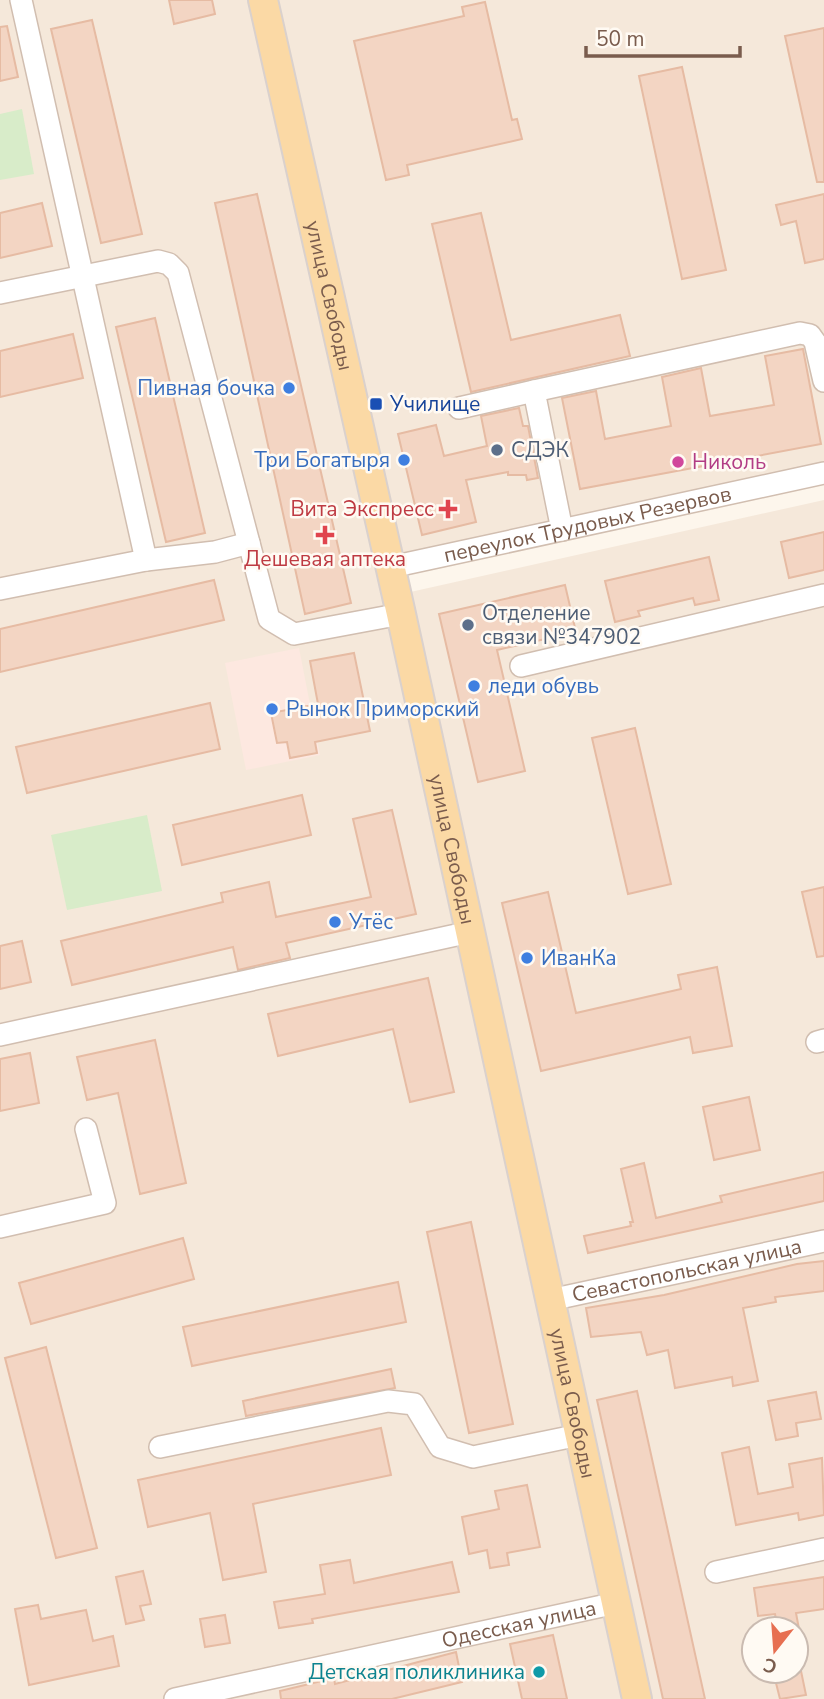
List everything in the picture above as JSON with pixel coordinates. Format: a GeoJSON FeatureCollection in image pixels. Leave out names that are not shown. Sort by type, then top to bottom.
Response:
{"type":"FeatureCollection","features":[{"type":"Feature","properties":{"kind":"main road","name":"улица Свободы"},"geometry":{"type":"LineString","coordinates":[[263,0],[391,567],[637,1699]]}},
{"type":"Feature","properties":{"kind":"street"},"geometry":{"type":"LineString","coordinates":[[21,0],[146,560]]}},
{"type":"Feature","properties":{"kind":"street"},"geometry":{"type":"LineString","coordinates":[[0,293],[158,261],[169,264],[178,273],[269,619],[294,634],[401,614]]}},
{"type":"Feature","properties":{"kind":"street"},"geometry":{"type":"LineString","coordinates":[[459,408],[800,333],[810,335],[815,342],[824,382]]}},
{"type":"Feature","properties":{"kind":"street"},"geometry":{"type":"LineString","coordinates":[[534,391],[562,530]]}},
{"type":"Feature","properties":{"kind":"street","name":"переулок Трудовых Резервов"},"geometry":{"type":"LineString","coordinates":[[391,567],[824,473]]}},
{"type":"Feature","properties":{"kind":"street"},"geometry":{"type":"LineString","coordinates":[[0,589],[146,560],[215,552],[249,544]]}},
{"type":"Feature","properties":{"kind":"street"},"geometry":{"type":"LineString","coordinates":[[521,666],[824,595]]}},
{"type":"Feature","properties":{"kind":"street"},"geometry":{"type":"LineString","coordinates":[[0,1035],[470,932]]}},
{"type":"Feature","properties":{"kind":"street"},"geometry":{"type":"LineString","coordinates":[[0,1227],[105,1203],[86,1129]]}},
{"type":"Feature","properties":{"kind":"street","name":"Севастопольская улица"},"geometry":{"type":"LineString","coordinates":[[550,1300],[824,1241]]}},
{"type":"Feature","properties":{"kind":"street"},"geometry":{"type":"LineString","coordinates":[[160,1447],[388,1401],[414,1404],[440,1447],[473,1458],[579,1434]]}},
{"type":"Feature","properties":{"kind":"street"},"geometry":{"type":"LineString","coordinates":[[716,1572],[824,1549]]}},
{"type":"Feature","properties":{"kind":"street","name":"Одесская улица"},"geometry":{"type":"LineString","coordinates":[[175,1699],[616,1603]]}},
{"type":"Feature","properties":{"kind":"shaded area"},"geometry":{"type":"Polygon","coordinates":[[[0,0],[824,0],[824,473],[391,567],[397,595],[824,500],[824,1699],[0,1699],[0,0]]]}},
{"type":"Feature","properties":{"kind":"shaded area","name":"Рынок Приморский"},"geometry":{"type":"Polygon","coordinates":[[[299,648],[320,755],[246,770],[225,663],[299,648]]]}},
{"type":"Feature","properties":{"kind":"green space"},"geometry":{"type":"Polygon","coordinates":[[[22,109],[34,174],[0,180],[0,114],[22,109]]]}},
{"type":"Feature","properties":{"kind":"green space"},"geometry":{"type":"Polygon","coordinates":[[[147,815],[162,891],[67,910],[51,835],[147,815]]]}},
{"type":"Feature","properties":{"kind":"building"},"geometry":{"type":"Polygon","coordinates":[[[169,0],[212,0],[215,14],[174,24],[169,0]]]}},
{"type":"Feature","properties":{"kind":"building"},"geometry":{"type":"Polygon","coordinates":[[[485,2],[512,120],[517,119],[522,139],[407,165],[409,175],[386,180],[354,41],[464,16],[462,7],[485,2]]]}},
{"type":"Feature","properties":{"kind":"building"},"geometry":{"type":"Polygon","coordinates":[[[92,20],[142,234],[101,243],[51,29],[92,20]]]}},
{"type":"Feature","properties":{"kind":"building"},"geometry":{"type":"Polygon","coordinates":[[[7,26],[18,77],[0,81],[0,27],[7,26]]]}},
{"type":"Feature","properties":{"kind":"building"},"geometry":{"type":"Polygon","coordinates":[[[824,28],[824,182],[817,182],[785,36],[824,28]]]}},
{"type":"Feature","properties":{"kind":"building"},"geometry":{"type":"Polygon","coordinates":[[[682,67],[726,270],[682,279],[639,76],[682,67]]]}},
{"type":"Feature","properties":{"kind":"building"},"geometry":{"type":"Polygon","coordinates":[[[257,194],[351,603],[305,614],[215,203],[257,194]]]}},
{"type":"Feature","properties":{"kind":"building"},"geometry":{"type":"Polygon","coordinates":[[[824,194],[824,259],[805,263],[796,221],[781,225],[776,205],[824,194]]]}},
{"type":"Feature","properties":{"kind":"building"},"geometry":{"type":"Polygon","coordinates":[[[42,203],[52,246],[0,258],[0,213],[42,203]]]}},
{"type":"Feature","properties":{"kind":"building"},"geometry":{"type":"Polygon","coordinates":[[[481,213],[511,340],[620,315],[630,356],[471,392],[432,224],[481,213]]]}},
{"type":"Feature","properties":{"kind":"building"},"geometry":{"type":"Polygon","coordinates":[[[155,318],[205,533],[166,542],[116,327],[155,318]]]}},
{"type":"Feature","properties":{"kind":"building"},"geometry":{"type":"Polygon","coordinates":[[[73,334],[83,378],[0,397],[0,351],[73,334]]]}},
{"type":"Feature","properties":{"kind":"building"},"geometry":{"type":"Polygon","coordinates":[[[803,349],[821,444],[580,489],[562,398],[596,391],[605,439],[671,426],[662,377],[701,368],[710,416],[774,405],[765,356],[803,349]]]}},
{"type":"Feature","properties":{"kind":"building"},"geometry":{"type":"Polygon","coordinates":[[[519,408],[523,426],[528,426],[538,478],[527,480],[526,475],[508,475],[508,472],[466,480],[476,522],[422,535],[398,434],[436,425],[444,456],[487,446],[481,416],[519,408]]]}},
{"type":"Feature","properties":{"kind":"building"},"geometry":{"type":"Polygon","coordinates":[[[824,532],[824,570],[789,578],[781,542],[824,532]]]}},
{"type":"Feature","properties":{"kind":"building"},"geometry":{"type":"Polygon","coordinates":[[[709,557],[719,600],[695,605],[693,598],[638,611],[640,616],[615,622],[605,581],[709,557]]]}},
{"type":"Feature","properties":{"kind":"building"},"geometry":{"type":"Polygon","coordinates":[[[214,580],[224,620],[0,672],[0,629],[214,580]]]}},
{"type":"Feature","properties":{"kind":"building"},"geometry":{"type":"Polygon","coordinates":[[[565,585],[576,632],[497,650],[525,771],[478,782],[439,614],[565,585]]]}},
{"type":"Feature","properties":{"kind":"building"},"geometry":{"type":"Polygon","coordinates":[[[354,653],[370,731],[315,742],[317,753],[290,758],[287,742],[277,743],[271,713],[318,704],[310,661],[354,653]]]}},
{"type":"Feature","properties":{"kind":"building"},"geometry":{"type":"Polygon","coordinates":[[[210,703],[220,749],[27,793],[16,747],[210,703]]]}},
{"type":"Feature","properties":{"kind":"building"},"geometry":{"type":"Polygon","coordinates":[[[635,728],[671,884],[628,894],[592,738],[635,728]]]}},
{"type":"Feature","properties":{"kind":"building"},"geometry":{"type":"Polygon","coordinates":[[[302,795],[311,835],[182,865],[173,825],[302,795]]]}},
{"type":"Feature","properties":{"kind":"building"},"geometry":{"type":"Polygon","coordinates":[[[392,810],[416,914],[286,943],[290,958],[238,970],[233,947],[72,985],[61,941],[223,902],[221,893],[269,882],[276,917],[371,897],[353,819],[392,810]]]}},
{"type":"Feature","properties":{"kind":"building"},"geometry":{"type":"Polygon","coordinates":[[[824,887],[824,956],[817,957],[802,892],[824,887]]]}},
{"type":"Feature","properties":{"kind":"building"},"geometry":{"type":"Polygon","coordinates":[[[548,892],[576,1013],[681,989],[678,975],[717,967],[732,1046],[693,1053],[690,1037],[541,1071],[502,903],[548,892]]]}},
{"type":"Feature","properties":{"kind":"building"},"geometry":{"type":"Polygon","coordinates":[[[22,941],[31,982],[0,989],[0,946],[22,941]]]}},
{"type":"Feature","properties":{"kind":"building"},"geometry":{"type":"Polygon","coordinates":[[[428,978],[454,1092],[410,1102],[393,1029],[278,1056],[268,1014],[428,978]]]}},
{"type":"Feature","properties":{"kind":"building"},"geometry":{"type":"Polygon","coordinates":[[[155,1040],[186,1183],[140,1194],[118,1093],[87,1100],[77,1057],[155,1040]]]}},
{"type":"Feature","properties":{"kind":"building"},"geometry":{"type":"Polygon","coordinates":[[[30,1053],[39,1103],[0,1111],[0,1059],[30,1053]]]}},
{"type":"Feature","properties":{"kind":"building"},"geometry":{"type":"Polygon","coordinates":[[[749,1097],[760,1150],[714,1160],[703,1107],[749,1097]]]}},
{"type":"Feature","properties":{"kind":"building"},"geometry":{"type":"Polygon","coordinates":[[[644,1163],[656,1218],[722,1202],[720,1196],[824,1172],[824,1201],[588,1253],[584,1236],[631,1226],[630,1222],[633,1222],[621,1169],[644,1163]]]}},
{"type":"Feature","properties":{"kind":"building"},"geometry":{"type":"Polygon","coordinates":[[[471,1222],[513,1424],[469,1433],[427,1232],[471,1222]]]}},
{"type":"Feature","properties":{"kind":"building"},"geometry":{"type":"Polygon","coordinates":[[[183,1238],[194,1279],[31,1324],[19,1283],[183,1238]]]}},
{"type":"Feature","properties":{"kind":"building"},"geometry":{"type":"Polygon","coordinates":[[[824,1261],[824,1291],[775,1297],[776,1302],[743,1308],[758,1381],[733,1386],[732,1377],[675,1388],[668,1350],[647,1355],[641,1332],[591,1337],[586,1308],[664,1295],[797,1264],[824,1261]]]}},
{"type":"Feature","properties":{"kind":"building"},"geometry":{"type":"Polygon","coordinates":[[[398,1282],[406,1322],[192,1366],[183,1327],[398,1282]]]}},
{"type":"Feature","properties":{"kind":"building"},"geometry":{"type":"Polygon","coordinates":[[[46,1347],[97,1548],[56,1558],[5,1358],[46,1347]]]}},
{"type":"Feature","properties":{"kind":"building"},"geometry":{"type":"Polygon","coordinates":[[[391,1369],[395,1388],[246,1416],[243,1401],[391,1369]]]}},
{"type":"Feature","properties":{"kind":"building"},"geometry":{"type":"Polygon","coordinates":[[[637,1391],[705,1699],[663,1699],[597,1400],[637,1391]]]}},
{"type":"Feature","properties":{"kind":"building"},"geometry":{"type":"Polygon","coordinates":[[[816,1392],[821,1419],[796,1423],[798,1436],[776,1440],[768,1401],[816,1392]]]}},
{"type":"Feature","properties":{"kind":"building"},"geometry":{"type":"Polygon","coordinates":[[[381,1428],[391,1475],[253,1504],[266,1572],[223,1580],[210,1513],[148,1527],[138,1480],[381,1428]]]}},
{"type":"Feature","properties":{"kind":"building"},"geometry":{"type":"Polygon","coordinates":[[[749,1447],[758,1494],[793,1487],[789,1464],[822,1458],[824,1515],[799,1520],[798,1513],[736,1525],[722,1453],[749,1447]]]}},
{"type":"Feature","properties":{"kind":"building"},"geometry":{"type":"Polygon","coordinates":[[[527,1485],[540,1547],[507,1553],[509,1565],[490,1568],[487,1550],[469,1554],[462,1517],[499,1509],[495,1491],[527,1485]]]}},
{"type":"Feature","properties":{"kind":"building"},"geometry":{"type":"Polygon","coordinates":[[[350,1560],[354,1583],[452,1562],[459,1592],[312,1619],[313,1623],[279,1628],[274,1602],[325,1594],[320,1565],[350,1560]]]}},
{"type":"Feature","properties":{"kind":"building"},"geometry":{"type":"Polygon","coordinates":[[[143,1571],[151,1604],[140,1606],[144,1620],[126,1624],[116,1577],[143,1571]]]}},
{"type":"Feature","properties":{"kind":"building"},"geometry":{"type":"Polygon","coordinates":[[[824,1577],[824,1609],[796,1615],[758,1615],[754,1588],[824,1577]]]}},
{"type":"Feature","properties":{"kind":"building"},"geometry":{"type":"Polygon","coordinates":[[[38,1605],[41,1619],[86,1610],[93,1641],[113,1636],[119,1666],[29,1685],[15,1609],[38,1605]]]}},
{"type":"Feature","properties":{"kind":"building"},"geometry":{"type":"Polygon","coordinates":[[[225,1615],[230,1643],[205,1647],[200,1619],[225,1615]]]}},
{"type":"Feature","properties":{"kind":"building","name":"Детская поликлиника"},"geometry":{"type":"Polygon","coordinates":[[[553,1635],[567,1699],[522,1699],[510,1644],[553,1635]]]}},
{"type":"Feature","properties":{"kind":"building"},"geometry":{"type":"Polygon","coordinates":[[[456,1652],[462,1682],[392,1699],[281,1699],[280,1691],[334,1678],[335,1684],[456,1652]]]}},
{"type":"Feature","properties":{"kind":"building"},"geometry":{"type":"Polygon","coordinates":[[[776,1685],[804,1685],[806,1695],[780,1699],[776,1685]]]}},
{"type":"Feature","properties":{"kind":"place","name":"Пивная бочка"},"geometry":{"type":"Point","coordinates":[289,388]}},
{"type":"Feature","properties":{"kind":"place","name":"Училище"},"geometry":{"type":"Point","coordinates":[376,404]}},
{"type":"Feature","properties":{"kind":"place","name":"СДЭК"},"geometry":{"type":"Point","coordinates":[497,450]}},
{"type":"Feature","properties":{"kind":"place","name":"Три Богатыря"},"geometry":{"type":"Point","coordinates":[404,460]}},
{"type":"Feature","properties":{"kind":"place","name":"Николь"},"geometry":{"type":"Point","coordinates":[678,462]}},
{"type":"Feature","properties":{"kind":"place","name":"Вита Экспресс"},"geometry":{"type":"Point","coordinates":[448,509]}},
{"type":"Feature","properties":{"kind":"place","name":"Дешевая аптека"},"geometry":{"type":"Point","coordinates":[325,535]}},
{"type":"Feature","properties":{"kind":"place","name":"Отделение связи №347902"},"geometry":{"type":"Point","coordinates":[468,625]}},
{"type":"Feature","properties":{"kind":"place","name":"леди обувь"},"geometry":{"type":"Point","coordinates":[474,686]}},
{"type":"Feature","properties":{"kind":"place","name":"Рынок Приморский"},"geometry":{"type":"Point","coordinates":[272,709]}},
{"type":"Feature","properties":{"kind":"place","name":"Утёс"},"geometry":{"type":"Point","coordinates":[335,922]}},
{"type":"Feature","properties":{"kind":"place","name":"ИванКа"},"geometry":{"type":"Point","coordinates":[527,958]}},
{"type":"Feature","properties":{"kind":"place","name":"Детская поликлиника"},"geometry":{"type":"Point","coordinates":[539,1672]}}]}
